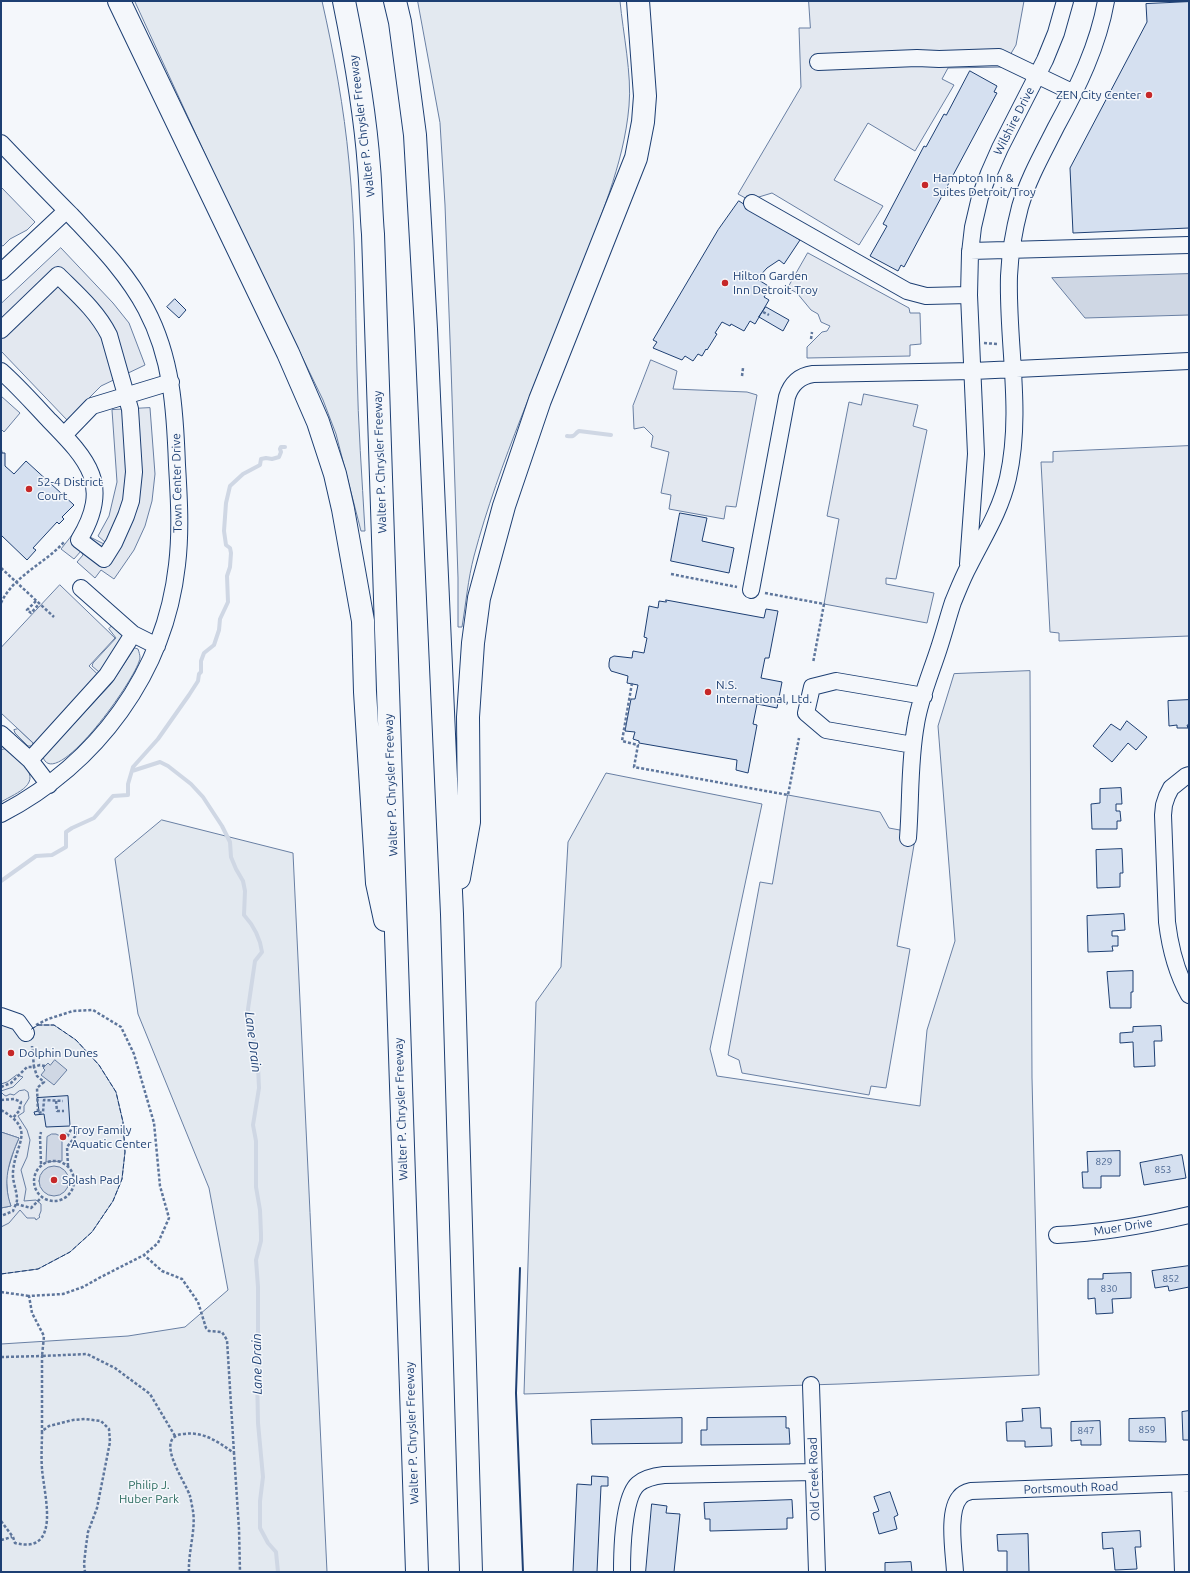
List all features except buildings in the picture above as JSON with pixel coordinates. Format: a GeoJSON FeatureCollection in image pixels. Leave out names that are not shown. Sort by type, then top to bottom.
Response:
{"type":"FeatureCollection","features":[{"type":"Feature","properties":{"kind":"highway"},"geometry":{"type":"LineString","coordinates":[[119,1],[288,353],[318,422],[335,474],[343,508],[363,621],[365,692],[377,883],[396,970]]}},
{"type":"Feature","properties":{"kind":"highway","name":"Walter P. Chrysler Freeway"},"geometry":{"type":"LineString","coordinates":[[344,1],[352,38],[362,103],[369,166],[375,298],[417,1572]]}},
{"type":"Feature","properties":{"kind":"highway"},"geometry":{"type":"LineString","coordinates":[[395,1],[400,22],[415,142],[426,329],[452,914],[471,1572]]}},
{"type":"Feature","properties":{"kind":"highway"},"geometry":{"type":"LineString","coordinates":[[452,914],[469,822],[468,717],[473,643],[478,598],[504,506],[540,400],[636,158],[643,122],[645,96],[638,1]]}},
{"type":"Feature","properties":{"kind":"street","name":"Wilshire Drive"},"geometry":{"type":"LineString","coordinates":[[968,568],[976,454],[968,295],[970,251],[980,197],[988,173],[1037,76],[1056,33],[1065,1]]}},
{"type":"Feature","properties":{"kind":"street"},"geometry":{"type":"LineString","coordinates":[[908,838],[913,745],[916,722],[952,605],[968,568],[993,522],[1008,479],[1014,431],[1009,276],[1014,231],[1027,187],[1034,170],[1087,66],[1097,39],[1106,1]]}},
{"type":"Feature","properties":{"kind":"street"},"geometry":{"type":"LineString","coordinates":[[818,62],[916,58],[939,59],[999,57],[1074,94]]}},
{"type":"Feature","properties":{"kind":"street","name":"Town Center Drive"},"geometry":{"type":"LineString","coordinates":[[1,143],[115,262],[136,292],[156,330],[171,382],[176,422],[179,546],[171,602],[157,646],[136,688],[111,725],[83,756],[49,785],[1,814]]}},
{"type":"Feature","properties":{"kind":"street"},"geometry":{"type":"LineString","coordinates":[[752,203],[907,291],[926,296],[968,295]]}},
{"type":"Feature","properties":{"kind":"street"},"geometry":{"type":"LineString","coordinates":[[1,272],[66,211]]}},
{"type":"Feature","properties":{"kind":"street"},"geometry":{"type":"LineString","coordinates":[[970,251],[1189,245]]}},
{"type":"Feature","properties":{"kind":"street"},"geometry":{"type":"LineString","coordinates":[[1,330],[58,275],[105,326],[114,348],[130,409],[133,487],[131,501],[121,530],[104,558],[79,540],[94,507],[93,478],[85,460],[64,435],[1,371]]}},
{"type":"Feature","properties":{"kind":"street"},"geometry":{"type":"LineString","coordinates":[[751,590],[787,397],[796,381],[806,375],[973,371],[1189,361]]}},
{"type":"Feature","properties":{"kind":"street"},"geometry":{"type":"LineString","coordinates":[[64,435],[92,406],[127,394],[171,382]]}},
{"type":"Feature","properties":{"kind":"street"},"geometry":{"type":"LineString","coordinates":[[81,588],[133,634],[157,646]]}},
{"type":"Feature","properties":{"kind":"street"},"geometry":{"type":"LineString","coordinates":[[30,760],[107,675],[133,634]]}},
{"type":"Feature","properties":{"kind":"street"},"geometry":{"type":"LineString","coordinates":[[913,745],[826,730],[806,713],[812,687],[836,681],[924,696]]}},
{"type":"Feature","properties":{"kind":"street"},"geometry":{"type":"LineString","coordinates":[[1,734],[30,760],[49,785]]}},
{"type":"Feature","properties":{"kind":"street"},"geometry":{"type":"LineString","coordinates":[[1189,775],[1171,788],[1167,796],[1163,815],[1167,922],[1171,948],[1180,977],[1189,995]]}},
{"type":"Feature","properties":{"kind":"street"},"geometry":{"type":"LineString","coordinates":[[1,1016],[18,1022],[25,1032]]}},
{"type":"Feature","properties":{"kind":"street","name":"Muer Drive"},"geometry":{"type":"LineString","coordinates":[[1057,1235],[1104,1231],[1189,1215]]}},
{"type":"Feature","properties":{"kind":"street","name":"Old Creek Road"},"geometry":{"type":"LineString","coordinates":[[811,1385],[817,1572]]}},
{"type":"Feature","properties":{"kind":"street"},"geometry":{"type":"LineString","coordinates":[[622,1572],[628,1502],[637,1485],[644,1480],[664,1475],[814,1472]]}},
{"type":"Feature","properties":{"kind":"street"},"geometry":{"type":"LineString","coordinates":[[1183,1572],[1185,1483]]}},
{"type":"Feature","properties":{"kind":"street","name":"Portsmouth Road"},"geometry":{"type":"LineString","coordinates":[[954,1572],[953,1519],[957,1501],[965,1493],[971,1491],[1185,1483]]}},
{"type":"Feature","properties":{"kind":"path"},"geometry":{"type":"LineString","coordinates":[[763,312],[769,315]]}},
{"type":"Feature","properties":{"kind":"path"},"geometry":{"type":"LineString","coordinates":[[811,339],[812,332]]}},
{"type":"Feature","properties":{"kind":"path"},"geometry":{"type":"LineString","coordinates":[[981,343],[1004,344]]}},
{"type":"Feature","properties":{"kind":"path"},"geometry":{"type":"LineString","coordinates":[[742,376],[743,368]]}},
{"type":"Feature","properties":{"kind":"path"},"geometry":{"type":"LineString","coordinates":[[1,603],[4,596],[26,573],[52,555],[67,539]]}},
{"type":"Feature","properties":{"kind":"path"},"geometry":{"type":"LineString","coordinates":[[1,568],[54,617]]}},
{"type":"Feature","properties":{"kind":"path"},"geometry":{"type":"LineString","coordinates":[[671,574],[824,604],[813,663]]}},
{"type":"Feature","properties":{"kind":"path"},"geometry":{"type":"LineString","coordinates":[[36,601],[27,610],[31,613],[39,604]]}},
{"type":"Feature","properties":{"kind":"path"},"geometry":{"type":"LineString","coordinates":[[632,683],[622,741],[638,745],[634,767],[788,795],[799,738]]}},
{"type":"Feature","properties":{"kind":"path"},"geometry":{"type":"LineString","coordinates":[[1,1292],[29,1296],[63,1294],[84,1287],[144,1255],[158,1243],[169,1218],[160,1186],[154,1123],[134,1054],[121,1027],[93,1010],[73,1011],[48,1019],[25,1032],[32,1043],[34,1067],[38,1076],[44,1082],[37,1088],[38,1113],[43,1112],[44,1100],[64,1101]]}},
{"type":"Feature","properties":{"kind":"path"},"geometry":{"type":"LineString","coordinates":[[1,1087],[12,1083],[27,1067],[40,1065],[45,1066]]}},
{"type":"Feature","properties":{"kind":"path"},"geometry":{"type":"LineString","coordinates":[[1,1100],[14,1099],[21,1102],[19,1110],[13,1118]]}},
{"type":"Feature","properties":{"kind":"path"},"geometry":{"type":"LineString","coordinates":[[56,1101],[58,1112],[64,1111]]}},
{"type":"Feature","properties":{"kind":"path"},"geometry":{"type":"LineString","coordinates":[[1,1110],[19,1124],[22,1137],[15,1159],[13,1173],[17,1200],[16,1204],[13,1211],[1,1216]]}},
{"type":"Feature","properties":{"kind":"path"},"geometry":{"type":"LineString","coordinates":[[64,1133],[67,1137],[73,1126],[78,1129],[77,1134],[67,1147],[68,1166]]}},
{"type":"Feature","properties":{"kind":"path"},"geometry":{"type":"LineString","coordinates":[[74,1130],[77,1134]]}},
{"type":"Feature","properties":{"kind":"path"},"geometry":{"type":"LineString","coordinates":[[41,1132],[41,1165]]}},
{"type":"Feature","properties":{"kind":"path"},"geometry":{"type":"LineString","coordinates":[[45,1162],[61,1162],[68,1166],[73,1172],[75,1181],[71,1192],[66,1198],[50,1201],[42,1197],[37,1192],[34,1181],[35,1172],[41,1165],[45,1162]]}},
{"type":"Feature","properties":{"kind":"path"},"geometry":{"type":"LineString","coordinates":[[16,1204],[31,1208],[42,1197]]}},
{"type":"Feature","properties":{"kind":"path"},"geometry":{"type":"LineString","coordinates":[[144,1255],[162,1271],[182,1279],[198,1302],[206,1328],[209,1331],[222,1332],[227,1340],[239,1529],[240,1572]]}},
{"type":"Feature","properties":{"kind":"path"},"geometry":{"type":"LineString","coordinates":[[1,1521],[13,1537],[15,1543],[24,1546],[32,1545],[43,1536],[48,1514],[42,1469],[42,1356],[44,1336],[32,1312],[29,1296]]}},
{"type":"Feature","properties":{"kind":"path"},"geometry":{"type":"LineString","coordinates":[[1,1357],[87,1354],[115,1368],[150,1394],[175,1436]]}},
{"type":"Feature","properties":{"kind":"path"},"geometry":{"type":"LineString","coordinates":[[42,1431],[49,1426],[72,1420],[85,1419],[101,1422],[109,1429],[110,1442],[97,1508],[88,1532],[85,1572]]}},
{"type":"Feature","properties":{"kind":"path"},"geometry":{"type":"LineString","coordinates":[[189,1572],[194,1512],[190,1495],[171,1455],[171,1440],[175,1436],[183,1434],[206,1436],[215,1440],[234,1453]]}},
{"type":"Feature","properties":{"kind":"path"},"geometry":{"type":"LineString","coordinates":[[1,1540],[13,1537]]}},
{"type":"Feature","properties":{"kind":"green space"},"geometry":{"type":"Polygon","coordinates":[[[135,1],[322,1],[341,101],[347,142],[351,188],[354,240],[358,410],[365,531],[361,531],[336,434],[323,400],[228,204],[135,1]]]}},
{"type":"Feature","properties":{"kind":"green space"},"geometry":{"type":"Polygon","coordinates":[[[418,1],[620,1],[627,54],[630,94],[622,150],[609,194],[564,312],[508,451],[484,521],[472,565],[462,627],[458,627],[458,578],[451,366],[445,205],[440,123],[418,1]]]}},
{"type":"Feature","properties":{"kind":"green space"},"geometry":{"type":"Polygon","coordinates":[[[112,626],[123,635],[101,672],[99,672],[92,666],[116,638],[109,629],[112,626]]]}},
{"type":"Feature","properties":{"kind":"green space"},"geometry":{"type":"Polygon","coordinates":[[[135,648],[138,649],[140,658],[125,687],[111,708],[78,747],[63,760],[50,764],[43,757],[111,684],[135,648]]]}},
{"type":"Feature","properties":{"kind":"green space"},"geometry":{"type":"Polygon","coordinates":[[[1030,671],[1032,1078],[1039,1375],[840,1384],[524,1394],[536,1002],[561,967],[568,842],[606,773],[762,804],[710,1049],[717,1076],[920,1106],[927,1030],[955,941],[938,726],[954,674],[1030,671]]]}},
{"type":"Feature","properties":{"kind":"green space"},"geometry":{"type":"Polygon","coordinates":[[[18,729],[33,743],[32,746],[28,746],[15,733],[14,730],[18,729]]]}},
{"type":"Feature","properties":{"kind":"green space"},"geometry":{"type":"Polygon","coordinates":[[[5,749],[12,753],[28,770],[30,777],[26,787],[1,802],[1,750],[5,749]]]}},
{"type":"Feature","properties":{"kind":"green space","name":"Philip J. Huber Park"},"geometry":{"type":"Polygon","coordinates":[[[162,820],[293,853],[327,1572],[1,1572],[1,1344],[128,1336],[185,1327],[228,1290],[209,1188],[138,1014],[115,859],[162,820]]]}},
{"type":"Feature","properties":{"kind":"green space","name":"Troy Family Aquatic Center"},"geometry":{"type":"Polygon","coordinates":[[[1,1021],[26,1033],[38,1025],[54,1025],[76,1040],[99,1065],[116,1092],[123,1122],[125,1152],[122,1179],[113,1201],[92,1232],[70,1252],[38,1269],[1,1274],[1,1021]]]}},
{"type":"Feature","properties":{"kind":"shaded area"},"geometry":{"type":"Polygon","coordinates":[[[809,1],[1024,1],[1016,45],[1003,67],[948,68],[942,79],[954,85],[915,151],[868,123],[834,180],[883,206],[859,245],[772,193],[749,200],[738,194],[801,87],[799,28],[810,28],[809,1]]]}},
{"type":"Feature","properties":{"kind":"shaded area"},"geometry":{"type":"Polygon","coordinates":[[[1,187],[35,222],[27,230],[10,239],[3,246],[1,245],[1,187]]]}},
{"type":"Feature","properties":{"kind":"shaded area"},"geometry":{"type":"Polygon","coordinates":[[[61,248],[113,303],[129,323],[145,365],[101,386],[67,420],[1,351],[1,304],[61,248]]]}},
{"type":"Feature","properties":{"kind":"shaded area"},"geometry":{"type":"Polygon","coordinates":[[[808,253],[909,308],[910,313],[920,313],[921,344],[910,345],[910,356],[807,358],[807,347],[822,332],[827,331],[830,326],[821,322],[818,314],[811,310],[797,293],[788,288],[808,253]]]}},
{"type":"Feature","properties":{"kind":"shaded area"},"geometry":{"type":"Polygon","coordinates":[[[1189,274],[1189,315],[1085,318],[1052,278],[1189,274]]]}},
{"type":"Feature","properties":{"kind":"shaded area"},"geometry":{"type":"Polygon","coordinates":[[[651,360],[677,371],[673,389],[747,392],[757,395],[736,507],[726,506],[724,519],[669,509],[671,495],[661,493],[669,452],[651,447],[653,436],[644,427],[634,429],[633,406],[651,360]]]}},
{"type":"Feature","properties":{"kind":"shaded area"},"geometry":{"type":"Polygon","coordinates":[[[864,394],[918,405],[913,426],[927,430],[896,579],[886,578],[886,584],[934,593],[927,623],[824,604],[839,519],[827,516],[849,402],[861,405],[864,394]]]}},
{"type":"Feature","properties":{"kind":"shaded area"},"geometry":{"type":"Polygon","coordinates":[[[1,396],[20,413],[4,432],[1,429],[1,396]]]}},
{"type":"Feature","properties":{"kind":"shaded area"},"geometry":{"type":"Polygon","coordinates":[[[150,408],[155,474],[152,501],[145,526],[134,550],[114,579],[101,570],[95,578],[77,562],[83,555],[81,551],[74,559],[61,549],[76,530],[104,544],[106,543],[98,536],[109,516],[117,482],[112,410],[150,408]]]}},
{"type":"Feature","properties":{"kind":"shaded area"},"geometry":{"type":"Polygon","coordinates":[[[1189,446],[1189,636],[1059,641],[1059,633],[1050,632],[1041,462],[1053,462],[1053,452],[1189,446]]]}},
{"type":"Feature","properties":{"kind":"shaded area"},"geometry":{"type":"Polygon","coordinates":[[[60,585],[115,638],[89,666],[109,685],[45,754],[1,713],[1,648],[60,585]]]}},
{"type":"Feature","properties":{"kind":"shaded area"},"geometry":{"type":"Polygon","coordinates":[[[788,795],[880,812],[889,828],[916,833],[897,946],[910,949],[886,1088],[871,1086],[869,1095],[742,1073],[739,1060],[728,1055],[760,882],[772,884],[788,795]]]}},
{"type":"Feature","properties":{"kind":"shaded area"},"geometry":{"type":"Polygon","coordinates":[[[55,1060],[67,1070],[54,1085],[41,1075],[45,1070],[43,1068],[48,1063],[50,1065],[55,1060]]]}},
{"type":"Feature","properties":{"kind":"shaded area"},"geometry":{"type":"Polygon","coordinates":[[[17,1075],[23,1077],[13,1087],[1,1091],[1,1084],[17,1075]]]}},
{"type":"Feature","properties":{"kind":"shaded area"},"geometry":{"type":"Polygon","coordinates":[[[25,1090],[28,1092],[29,1098],[24,1106],[24,1112],[18,1116],[27,1130],[30,1140],[27,1157],[21,1170],[26,1189],[24,1201],[36,1200],[41,1204],[40,1217],[36,1220],[35,1218],[27,1218],[20,1210],[9,1223],[1,1227],[1,1208],[11,1206],[8,1198],[6,1176],[19,1138],[1,1132],[1,1092],[6,1096],[10,1094],[14,1095],[19,1091],[25,1090]]]}},
{"type":"Feature","properties":{"kind":"shaded area"},"geometry":{"type":"Polygon","coordinates":[[[1,1132],[19,1138],[12,1155],[8,1171],[7,1188],[11,1206],[1,1208],[1,1132]]]}},
{"type":"Feature","properties":{"kind":"shaded area"},"geometry":{"type":"Polygon","coordinates":[[[52,1134],[62,1137],[62,1161],[46,1162],[47,1137],[52,1134]]]}},
{"type":"Feature","properties":{"kind":"shaded area","name":"Splash Pad"},"geometry":{"type":"Polygon","coordinates":[[[54,1166],[65,1170],[69,1181],[65,1192],[54,1196],[43,1192],[39,1181],[43,1170],[54,1166]]]}},
{"type":"Feature","properties":{"kind":"waterway"},"geometry":{"type":"LineString","coordinates":[[567,436],[573,436],[579,431],[611,435]]}},
{"type":"Feature","properties":{"kind":"waterway"},"geometry":{"type":"LineString","coordinates":[[1,881],[36,856],[52,855],[66,847],[66,832],[94,818],[113,796],[128,795],[128,784],[133,767],[158,739],[198,681],[199,674],[201,672],[201,661],[204,653],[214,645],[219,630],[220,619],[228,602],[227,576],[230,567],[231,553],[230,548],[226,545],[224,531],[226,503],[230,486],[243,474],[260,465],[261,459],[272,459],[279,457],[281,447],[285,447]]}},
{"type":"Feature","properties":{"kind":"waterway","name":"Lane Drain"},"geometry":{"type":"LineString","coordinates":[[132,771],[160,762],[168,766],[191,784],[203,797],[222,826],[230,842],[231,857],[243,881],[245,891],[244,915],[251,923],[260,941],[262,952],[255,961],[248,1009],[249,1022],[254,1040],[258,1066],[259,1088],[253,1125],[256,1141],[256,1187],[260,1210],[261,1234],[261,1241],[256,1260],[258,1287],[258,1423],[263,1477],[260,1501],[260,1528],[268,1543],[276,1552],[278,1572]]}},
{"type":"Feature","properties":{"kind":"fence"},"geometry":{"type":"LineString","coordinates":[[1,1274],[38,1269],[70,1252],[92,1232],[113,1201],[122,1179],[125,1152],[123,1122],[116,1092],[99,1065],[76,1040],[54,1025],[38,1025],[30,1030]]}},
{"type":"Feature","properties":{"kind":"wall"},"geometry":{"type":"LineString","coordinates":[[520,1268],[516,1393],[523,1572]]}},
{"type":"Feature","properties":{"kind":"place","name":"ZEN City Center"},"geometry":{"type":"Point","coordinates":[1149,95]}},
{"type":"Feature","properties":{"kind":"place","name":"Hampton Inn & Suites Detroit/Troy"},"geometry":{"type":"Point","coordinates":[925,185]}},
{"type":"Feature","properties":{"kind":"place","name":"Hilton Garden Inn Detroit Troy"},"geometry":{"type":"Point","coordinates":[725,283]}},
{"type":"Feature","properties":{"kind":"place","name":"52-4 District Court"},"geometry":{"type":"Point","coordinates":[29,489]}},
{"type":"Feature","properties":{"kind":"place","name":"N.S. International, Ltd."},"geometry":{"type":"Point","coordinates":[708,692]}},
{"type":"Feature","properties":{"kind":"place","name":"Dolphin Dunes"},"geometry":{"type":"Point","coordinates":[11,1053]}},
{"type":"Feature","properties":{"kind":"place","name":"Troy Family Aquatic Center"},"geometry":{"type":"Point","coordinates":[63,1137]}},
{"type":"Feature","properties":{"kind":"place","name":"Splash Pad"},"geometry":{"type":"Point","coordinates":[54,1180]}}]}
